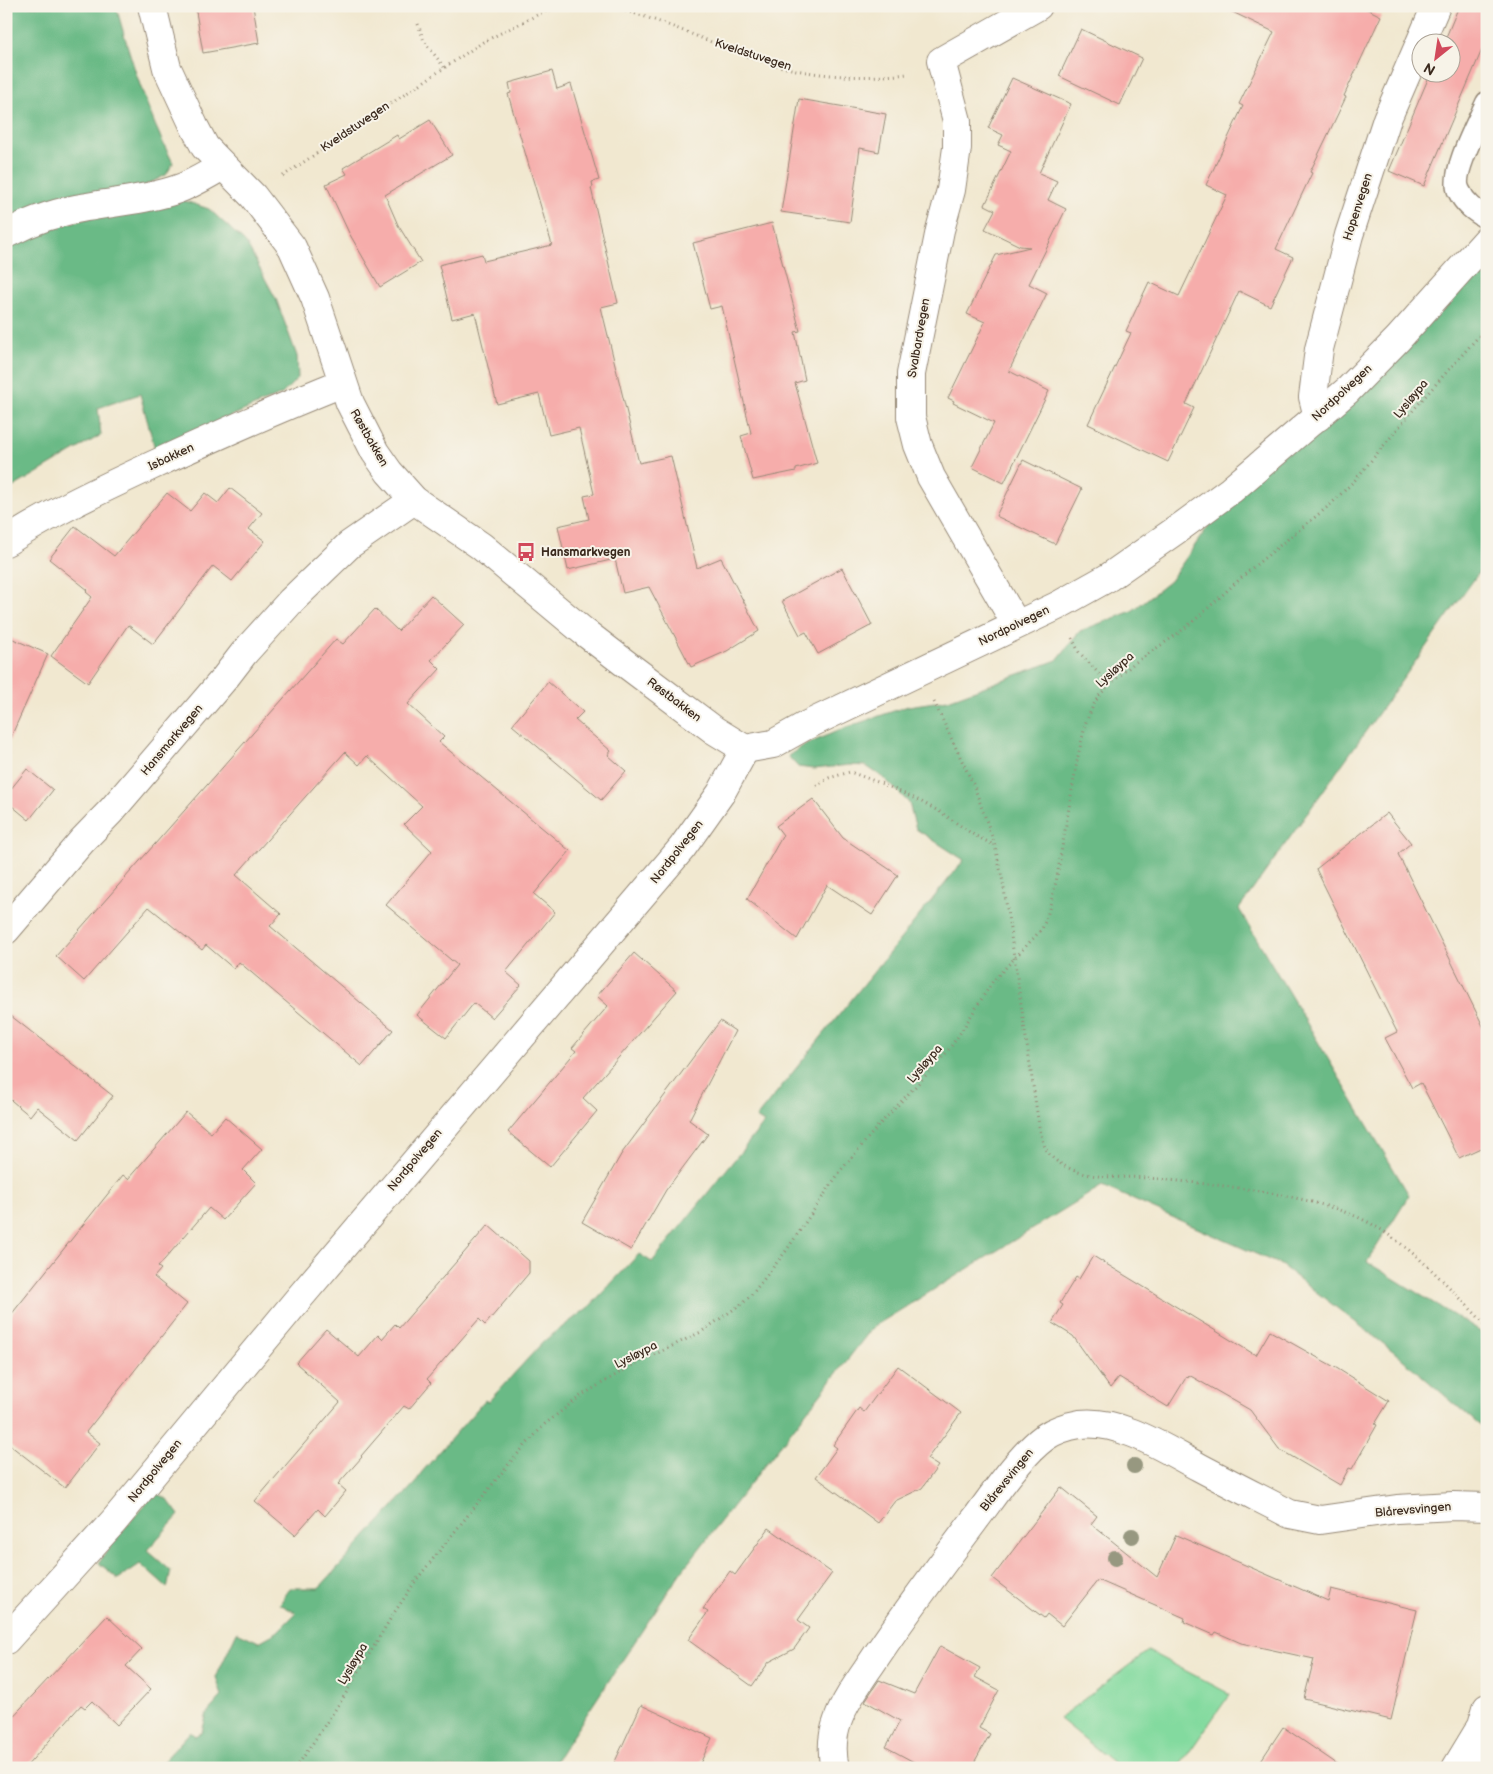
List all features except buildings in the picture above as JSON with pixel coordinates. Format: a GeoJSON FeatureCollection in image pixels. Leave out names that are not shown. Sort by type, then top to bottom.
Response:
{"type":"FeatureCollection","features":[{"type":"Feature","properties":{"kind":"street","name":"Røstbakken"},"geometry":{"type":"LineString","coordinates":[[152,6],[167,68],[205,146],[253,196],[292,247],[315,298],[350,404],[375,452],[388,472],[414,500],[481,546],[583,631],[634,670],[714,730],[745,749]]}},
{"type":"Feature","properties":{"kind":"street"},"geometry":{"type":"LineString","coordinates":[[941,61],[1038,6]]}},
{"type":"Feature","properties":{"kind":"street","name":"Hopenvegen"},"geometry":{"type":"LineString","coordinates":[[1318,416],[1313,398],[1319,350],[1349,235],[1387,119],[1436,6]]}},
{"type":"Feature","properties":{"kind":"street","name":"Svalbardvegen"},"geometry":{"type":"LineString","coordinates":[[941,61],[957,121],[957,148],[951,190],[940,230],[911,374],[911,417],[918,445],[931,477],[1016,624]]}},
{"type":"Feature","properties":{"kind":"street"},"geometry":{"type":"LineString","coordinates":[[6,234],[28,224],[65,212],[178,189],[223,166]]}},
{"type":"Feature","properties":{"kind":"street","name":"Nordpolvegen"},"geometry":{"type":"LineString","coordinates":[[6,1640],[114,1521],[300,1297],[682,848],[721,794],[745,749],[773,744],[805,726],[1057,606],[1109,577],[1232,490],[1348,390],[1398,339],[1487,240]]}},
{"type":"Feature","properties":{"kind":"street","name":"Isbakken"},"geometry":{"type":"LineString","coordinates":[[6,542],[38,523],[118,482],[251,420],[342,383]]}},
{"type":"Feature","properties":{"kind":"street","name":"Hansmarkvegen"},"geometry":{"type":"LineString","coordinates":[[6,930],[291,601],[349,546],[414,500]]}},
{"type":"Feature","properties":{"kind":"street","name":"Blårevsvingen"},"geometry":{"type":"LineString","coordinates":[[835,1768],[832,1738],[838,1718],[870,1666],[950,1553],[1007,1478],[1039,1443],[1046,1437],[1064,1428],[1082,1424],[1105,1425],[1133,1434],[1156,1444],[1290,1514],[1306,1518],[1320,1520],[1397,1509],[1452,1506],[1487,1507]]}},
{"type":"Feature","properties":{"kind":"street"},"geometry":{"type":"LineString","coordinates":[[1470,1760],[1487,1708]]}},
{"type":"Feature","properties":{"kind":"lane"},"geometry":{"type":"LineString","coordinates":[[1487,103],[1457,174],[1458,190],[1471,208],[1487,218]]}},
{"type":"Feature","properties":{"kind":"path","name":"Kveldstuvegen"},"geometry":{"type":"LineString","coordinates":[[253,196],[483,42],[541,12],[563,6]]}},
{"type":"Feature","properties":{"kind":"path","name":"Kveldstuvegen"},"geometry":{"type":"LineString","coordinates":[[606,6],[658,21],[776,65],[814,73],[855,77],[890,76],[930,67],[941,61]]}},
{"type":"Feature","properties":{"kind":"path"},"geometry":{"type":"LineString","coordinates":[[419,25],[424,41],[444,67]]}},
{"type":"Feature","properties":{"kind":"path","name":"Lysløypa"},"geometry":{"type":"LineString","coordinates":[[296,1768],[343,1698],[392,1616],[417,1580],[512,1460],[545,1424],[582,1395],[633,1365],[701,1332],[743,1303],[752,1294],[786,1251],[841,1170],[879,1125],[943,1056],[957,1038],[992,981],[1042,929],[1056,882],[1078,756],[1086,722],[1093,706],[1109,685],[1133,664],[1196,619],[1252,568],[1330,505],[1355,480],[1426,395],[1487,327]]}},
{"type":"Feature","properties":{"kind":"path"},"geometry":{"type":"LineString","coordinates":[[1057,606],[1079,652],[1109,685]]}},
{"type":"Feature","properties":{"kind":"path"},"geometry":{"type":"LineString","coordinates":[[918,673],[974,786],[995,845],[1003,882],[1039,1126],[1043,1146],[1050,1156],[1073,1170],[1092,1175],[1147,1178],[1276,1193],[1351,1214],[1394,1239],[1443,1281],[1487,1326]]}},
{"type":"Feature","properties":{"kind":"path"},"geometry":{"type":"LineString","coordinates":[[816,786],[829,778],[850,772],[883,784],[942,813],[974,835],[995,845]]}},
{"type":"Feature","properties":{"kind":"green space"},"geometry":{"type":"Polygon","coordinates":[[[6,6],[116,6],[140,86],[155,125],[173,163],[166,175],[144,186],[6,222],[6,6]]]}},
{"type":"Feature","properties":{"kind":"green space"},"geometry":{"type":"Polygon","coordinates":[[[179,199],[209,209],[246,243],[276,299],[297,356],[298,378],[282,394],[155,449],[140,394],[98,408],[101,435],[6,490],[6,244],[21,236],[119,210],[179,199]]]}},
{"type":"Feature","properties":{"kind":"green space"},"geometry":{"type":"Polygon","coordinates":[[[1487,263],[1487,561],[1239,909],[1409,1195],[1367,1262],[1487,1336],[1487,1430],[1393,1351],[1281,1265],[1102,1186],[873,1327],[681,1572],[551,1768],[160,1768],[160,1765],[190,1732],[195,1736],[202,1732],[207,1713],[222,1696],[216,1677],[237,1632],[259,1642],[277,1632],[296,1613],[280,1604],[290,1588],[319,1588],[416,1482],[421,1473],[485,1400],[488,1402],[544,1341],[590,1306],[639,1254],[652,1262],[764,1123],[756,1118],[964,860],[916,829],[909,803],[884,778],[866,766],[849,765],[814,769],[798,767],[788,756],[803,746],[842,729],[908,706],[948,700],[1057,660],[1080,631],[1132,611],[1170,581],[1214,518],[1487,263]]]}},
{"type":"Feature","properties":{"kind":"green space"},"geometry":{"type":"Polygon","coordinates":[[[155,1493],[167,1499],[179,1515],[147,1550],[171,1571],[167,1588],[140,1564],[118,1579],[99,1563],[112,1543],[155,1493]]]}},
{"type":"Feature","properties":{"kind":"green space"},"geometry":{"type":"Polygon","coordinates":[[[1148,1651],[1230,1694],[1178,1768],[1120,1768],[1059,1718],[1148,1651]]]}},
{"type":"Feature","properties":{"kind":"place","name":"Hansmarkvegen"},"geometry":{"type":"Point","coordinates":[526,552]}}]}
